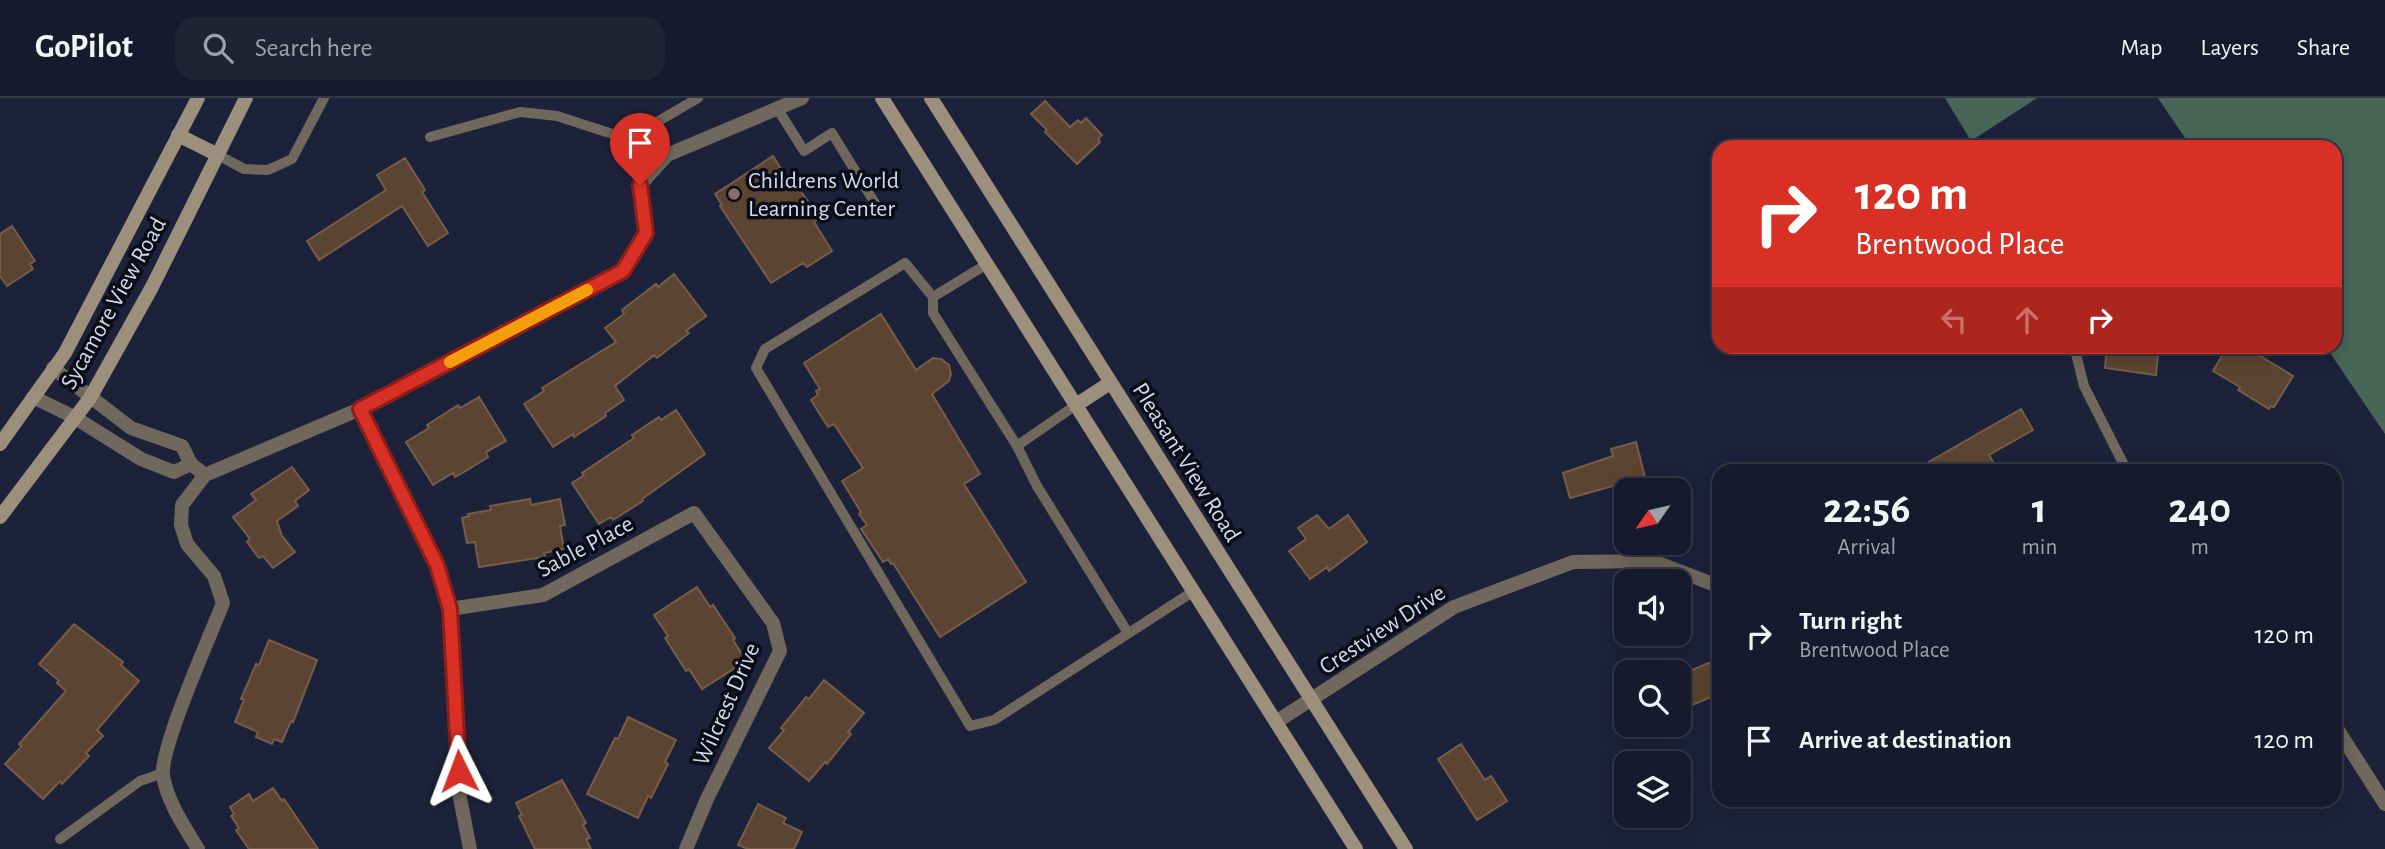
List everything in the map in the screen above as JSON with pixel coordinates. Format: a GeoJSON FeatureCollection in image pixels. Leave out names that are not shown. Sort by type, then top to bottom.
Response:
{"type":"FeatureCollection","features":[{"type":"Feature","properties":{"kind":"main road","name":"Sycamore View Road"},"geometry":{"type":"LineString","coordinates":[[0,444],[65,353],[198,98]]}},
{"type":"Feature","properties":{"kind":"main road","name":"Sycamore View Road"},"geometry":{"type":"LineString","coordinates":[[0,517],[90,398],[152,287],[246,98]]}},
{"type":"Feature","properties":{"kind":"main road"},"geometry":{"type":"LineString","coordinates":[[882,98],[1356,849]]}},
{"type":"Feature","properties":{"kind":"main road","name":"Pleasant View Road"},"geometry":{"type":"LineString","coordinates":[[931,98],[1406,849]]}},
{"type":"Feature","properties":{"kind":"main road"},"geometry":{"type":"LineString","coordinates":[[178,135],[218,155]]}},
{"type":"Feature","properties":{"kind":"main road"},"geometry":{"type":"LineString","coordinates":[[1076,405],[1110,383]]}},
{"type":"Feature","properties":{"kind":"street"},"geometry":{"type":"LineString","coordinates":[[198,849],[173,808],[163,774],[169,742],[223,603],[214,576],[187,544],[181,525],[182,505],[205,475],[360,409],[623,271],[646,233],[640,185],[667,155],[802,98]]}},
{"type":"Feature","properties":{"kind":"street"},"geometry":{"type":"LineString","coordinates":[[53,368],[131,428],[182,446],[191,464],[205,475]]}},
{"type":"Feature","properties":{"kind":"street"},"geometry":{"type":"LineString","coordinates":[[33,397],[74,417],[141,459],[174,472],[191,464]]}},
{"type":"Feature","properties":{"kind":"street"},"geometry":{"type":"LineString","coordinates":[[360,409],[437,565],[450,609],[460,798],[470,849]]}},
{"type":"Feature","properties":{"kind":"street","name":"Sable Place"},"geometry":{"type":"LineString","coordinates":[[450,609],[542,596],[694,513]]}},
{"type":"Feature","properties":{"kind":"street","name":"Wilcrest Drive"},"geometry":{"type":"LineString","coordinates":[[686,849],[707,799],[780,651],[773,623],[694,513]]}},
{"type":"Feature","properties":{"kind":"street","name":"Crestview Drive"},"geometry":{"type":"LineString","coordinates":[[1276,722],[1311,702],[1454,607],[1573,562],[1653,561],[1712,584]]}},
{"type":"Feature","properties":{"kind":"street"},"geometry":{"type":"LineString","coordinates":[[2342,737],[2385,804]]}},
{"type":"Feature","properties":{"kind":"lane"},"geometry":{"type":"LineString","coordinates":[[218,155],[244,169],[256,170],[268,170],[292,159],[324,98]]}},
{"type":"Feature","properties":{"kind":"lane"},"geometry":{"type":"LineString","coordinates":[[430,137],[520,112],[557,116],[628,139],[698,98]]}},
{"type":"Feature","properties":{"kind":"lane"},"geometry":{"type":"LineString","coordinates":[[777,108],[804,151],[832,133],[881,213]]}},
{"type":"Feature","properties":{"kind":"lane"},"geometry":{"type":"LineString","coordinates":[[1128,633],[1037,486],[1017,446],[933,313],[933,297],[905,263],[765,349],[756,368],[970,726],[994,720],[1194,591]]}},
{"type":"Feature","properties":{"kind":"lane"},"geometry":{"type":"LineString","coordinates":[[933,297],[987,264]]}},
{"type":"Feature","properties":{"kind":"lane"},"geometry":{"type":"LineString","coordinates":[[2076,354],[2084,386],[2123,464]]}},
{"type":"Feature","properties":{"kind":"lane"},"geometry":{"type":"LineString","coordinates":[[1017,446],[1076,405]]}},
{"type":"Feature","properties":{"kind":"lane"},"geometry":{"type":"LineString","coordinates":[[60,839],[140,781],[163,774]]}},
{"type":"Feature","properties":{"kind":"green space"},"geometry":{"type":"Polygon","coordinates":[[[1945,98],[2037,98],[1973,140],[1945,98]]]}},
{"type":"Feature","properties":{"kind":"green space"},"geometry":{"type":"Polygon","coordinates":[[[2158,98],[2385,98],[2385,434],[2331,354],[2342,354],[2342,140],[2186,140],[2158,98]]]}},
{"type":"Feature","properties":{"kind":"building"},"geometry":{"type":"Polygon","coordinates":[[[1045,101],[1070,127],[1078,120],[1081,123],[1086,118],[1102,135],[1098,139],[1100,142],[1077,164],[1031,114],[1045,101]]]}},
{"type":"Feature","properties":{"kind":"building"},"geometry":{"type":"Polygon","coordinates":[[[773,156],[788,180],[797,186],[809,203],[817,220],[814,222],[832,251],[807,267],[803,263],[771,283],[720,206],[722,205],[715,194],[773,156]]]}},
{"type":"Feature","properties":{"kind":"building"},"geometry":{"type":"Polygon","coordinates":[[[405,158],[425,190],[422,192],[448,233],[428,246],[402,206],[319,260],[307,241],[386,190],[377,175],[405,158]]]}},
{"type":"Feature","properties":{"kind":"building"},"geometry":{"type":"Polygon","coordinates":[[[12,226],[35,261],[30,264],[33,269],[7,286],[0,276],[0,234],[12,226]]]}},
{"type":"Feature","properties":{"kind":"building"},"geometry":{"type":"Polygon","coordinates":[[[674,274],[706,316],[657,358],[654,355],[615,386],[624,400],[605,413],[606,416],[553,447],[524,404],[544,391],[542,388],[616,342],[605,328],[624,314],[622,310],[674,274]]]}},
{"type":"Feature","properties":{"kind":"building"},"geometry":{"type":"Polygon","coordinates":[[[881,314],[916,370],[933,358],[941,359],[949,365],[949,381],[932,394],[980,474],[964,484],[1026,582],[940,637],[893,563],[888,559],[883,562],[861,529],[867,525],[842,481],[863,468],[834,424],[828,427],[811,400],[818,395],[816,391],[820,389],[804,363],[881,314]]]}},
{"type":"Feature","properties":{"kind":"building"},"geometry":{"type":"Polygon","coordinates":[[[2106,354],[2158,354],[2156,375],[2105,368],[2106,354]]]}},
{"type":"Feature","properties":{"kind":"building"},"geometry":{"type":"Polygon","coordinates":[[[2223,354],[2257,354],[2293,376],[2274,407],[2269,409],[2213,371],[2223,354]]]}},
{"type":"Feature","properties":{"kind":"building"},"geometry":{"type":"Polygon","coordinates":[[[479,397],[506,441],[486,452],[488,457],[469,469],[455,477],[453,473],[433,485],[406,442],[458,405],[460,408],[479,397]]]}},
{"type":"Feature","properties":{"kind":"building"},"geometry":{"type":"Polygon","coordinates":[[[2021,409],[2033,430],[1989,455],[1994,464],[1925,464],[2021,409]]]}},
{"type":"Feature","properties":{"kind":"building"},"geometry":{"type":"Polygon","coordinates":[[[676,410],[705,454],[642,499],[643,501],[613,520],[611,517],[599,524],[572,483],[584,475],[582,473],[634,438],[632,435],[659,417],[661,420],[676,410]]]}},
{"type":"Feature","properties":{"kind":"building"},"geometry":{"type":"Polygon","coordinates":[[[1636,442],[1645,477],[1614,478],[1614,486],[1570,498],[1563,473],[1613,456],[1611,449],[1636,442]]]}},
{"type":"Feature","properties":{"kind":"building"},"geometry":{"type":"Polygon","coordinates":[[[292,467],[309,490],[295,501],[298,506],[277,521],[282,536],[295,552],[273,568],[263,556],[259,558],[247,542],[250,539],[233,517],[256,500],[251,494],[292,467]]]}},
{"type":"Feature","properties":{"kind":"building"},"geometry":{"type":"Polygon","coordinates":[[[530,499],[531,505],[560,499],[565,525],[560,526],[564,549],[544,553],[545,557],[479,567],[475,542],[467,543],[462,518],[469,516],[468,514],[491,510],[490,506],[530,499]]]}},
{"type":"Feature","properties":{"kind":"building"},"geometry":{"type":"Polygon","coordinates":[[[1317,515],[1329,529],[1348,515],[1367,542],[1329,571],[1327,567],[1310,579],[1289,551],[1306,539],[1298,528],[1317,515]]]}},
{"type":"Feature","properties":{"kind":"building"},"geometry":{"type":"Polygon","coordinates":[[[697,587],[735,638],[733,640],[746,661],[702,689],[689,669],[686,671],[654,615],[697,587]]]}},
{"type":"Feature","properties":{"kind":"building"},"geometry":{"type":"Polygon","coordinates":[[[74,624],[123,662],[121,665],[139,681],[97,730],[103,736],[86,753],[89,756],[43,799],[5,764],[66,691],[57,683],[59,681],[39,664],[74,624]]]}},
{"type":"Feature","properties":{"kind":"building"},"geometry":{"type":"Polygon","coordinates":[[[269,640],[317,660],[293,722],[291,721],[282,742],[274,739],[272,744],[256,737],[258,732],[235,722],[244,700],[241,699],[269,640]]]}},
{"type":"Feature","properties":{"kind":"building"},"geometry":{"type":"Polygon","coordinates":[[[1712,662],[1712,697],[1691,705],[1691,670],[1712,662]]]}},
{"type":"Feature","properties":{"kind":"building"},"geometry":{"type":"Polygon","coordinates":[[[824,680],[864,713],[827,764],[825,762],[809,781],[769,748],[806,697],[809,699],[824,680]]]}},
{"type":"Feature","properties":{"kind":"building"},"geometry":{"type":"Polygon","coordinates":[[[628,717],[676,740],[665,762],[668,764],[638,818],[587,794],[628,717]]]}},
{"type":"Feature","properties":{"kind":"building"},"geometry":{"type":"Polygon","coordinates":[[[1461,744],[1485,780],[1491,776],[1507,801],[1477,820],[1438,759],[1461,744]]]}},
{"type":"Feature","properties":{"kind":"building"},"geometry":{"type":"Polygon","coordinates":[[[562,780],[586,823],[583,825],[590,838],[586,839],[591,849],[535,849],[519,816],[522,815],[516,803],[562,780]]]}},
{"type":"Feature","properties":{"kind":"building"},"geometry":{"type":"Polygon","coordinates":[[[273,788],[282,801],[284,799],[318,849],[249,849],[236,830],[239,828],[231,816],[234,814],[230,807],[249,794],[253,801],[273,788]]]}},
{"type":"Feature","properties":{"kind":"building"},"geometry":{"type":"Polygon","coordinates":[[[758,804],[786,818],[783,823],[802,832],[794,849],[748,849],[738,845],[758,804]]]}},
{"type":"Feature","properties":{"kind":"slow traffic"},"geometry":{"type":"LineString","coordinates":[[450,362],[587,290]]}},
{"type":"Feature","properties":{"kind":"place","name":"Childrens World Learning Center"},"geometry":{"type":"Point","coordinates":[734,194]}},
{"type":"Feature","properties":{"kind":"route"},"geometry":{"type":"LineString","coordinates":[[459,771],[450,609],[437,565],[360,409],[623,271],[646,233],[640,185]]}}]}
